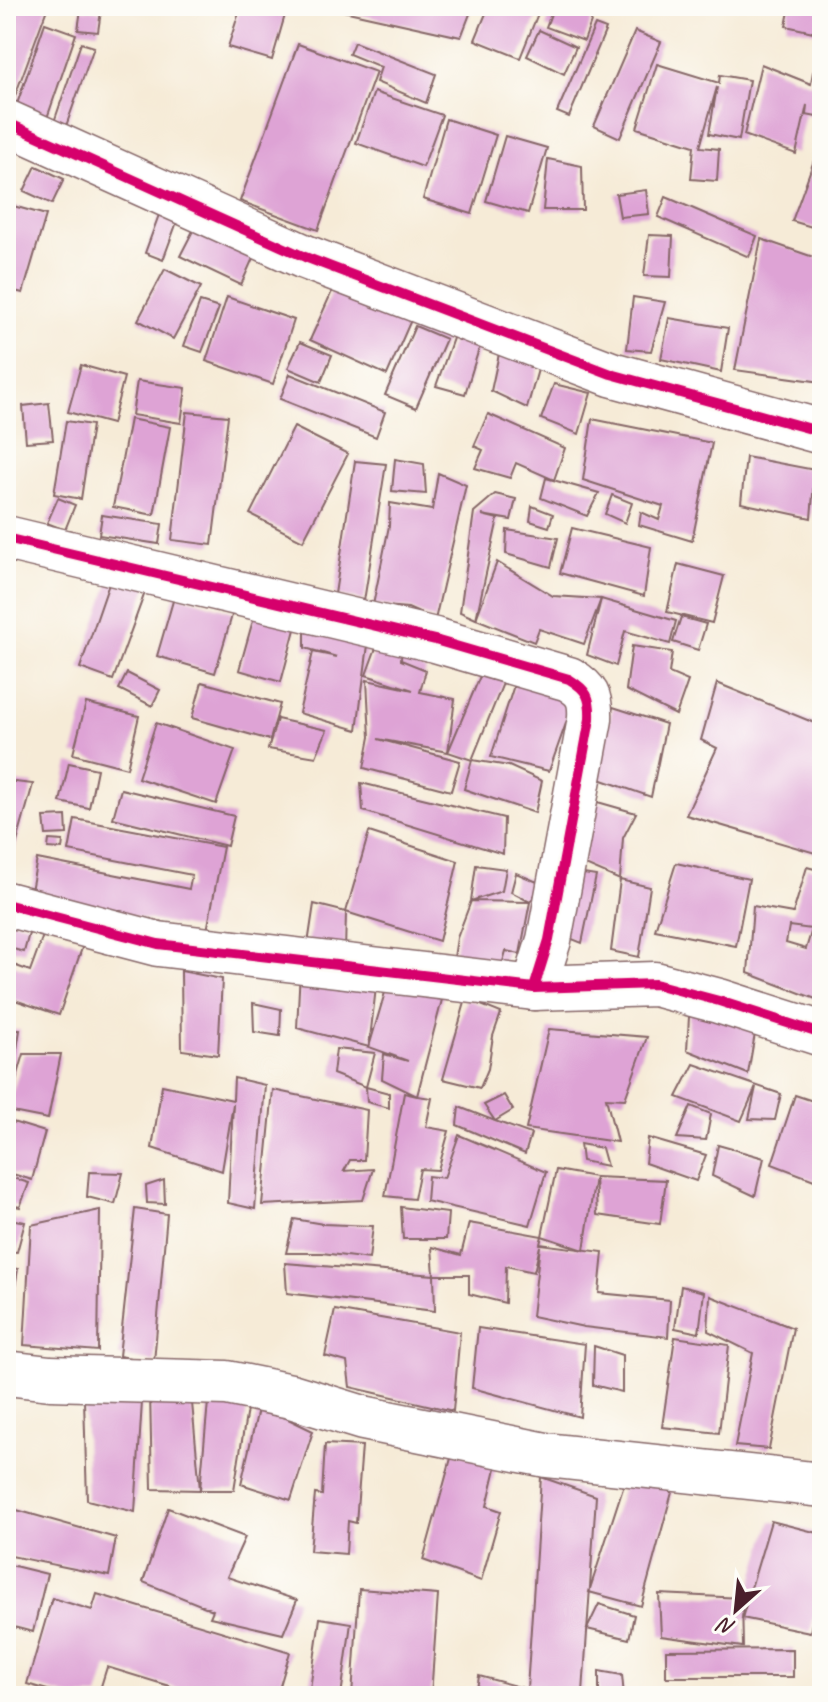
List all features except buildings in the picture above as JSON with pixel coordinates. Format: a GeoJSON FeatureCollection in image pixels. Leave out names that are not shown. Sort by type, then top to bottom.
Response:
{"type":"FeatureCollection","features":[{"type":"Feature","properties":{"kind":"street"},"geometry":{"type":"LineString","coordinates":[[6,122],[305,257],[611,374],[822,432]]}},
{"type":"Feature","properties":{"kind":"street"},"geometry":{"type":"LineString","coordinates":[[6,538],[435,640],[569,679],[586,689],[591,703],[590,719],[549,940],[534,988]]}},
{"type":"Feature","properties":{"kind":"street"},"geometry":{"type":"LineString","coordinates":[[6,904],[158,944],[534,988],[655,984],[822,1034]]}},
{"type":"Feature","properties":{"kind":"street"},"geometry":{"type":"LineString","coordinates":[[6,1373],[50,1378],[227,1383],[291,1396],[363,1418],[546,1455],[822,1485]]}},
{"type":"Feature","properties":{"kind":"cycle path"},"geometry":{"type":"LineString","coordinates":[[6,122],[305,257],[611,374],[822,432]]}},
{"type":"Feature","properties":{"kind":"cycle path"},"geometry":{"type":"LineString","coordinates":[[6,538],[435,640],[569,679],[580,687],[589,700],[590,719],[549,940],[534,988]]}},
{"type":"Feature","properties":{"kind":"cycle path"},"geometry":{"type":"LineString","coordinates":[[6,904],[158,944],[534,988],[655,984],[822,1034]]}}]}
